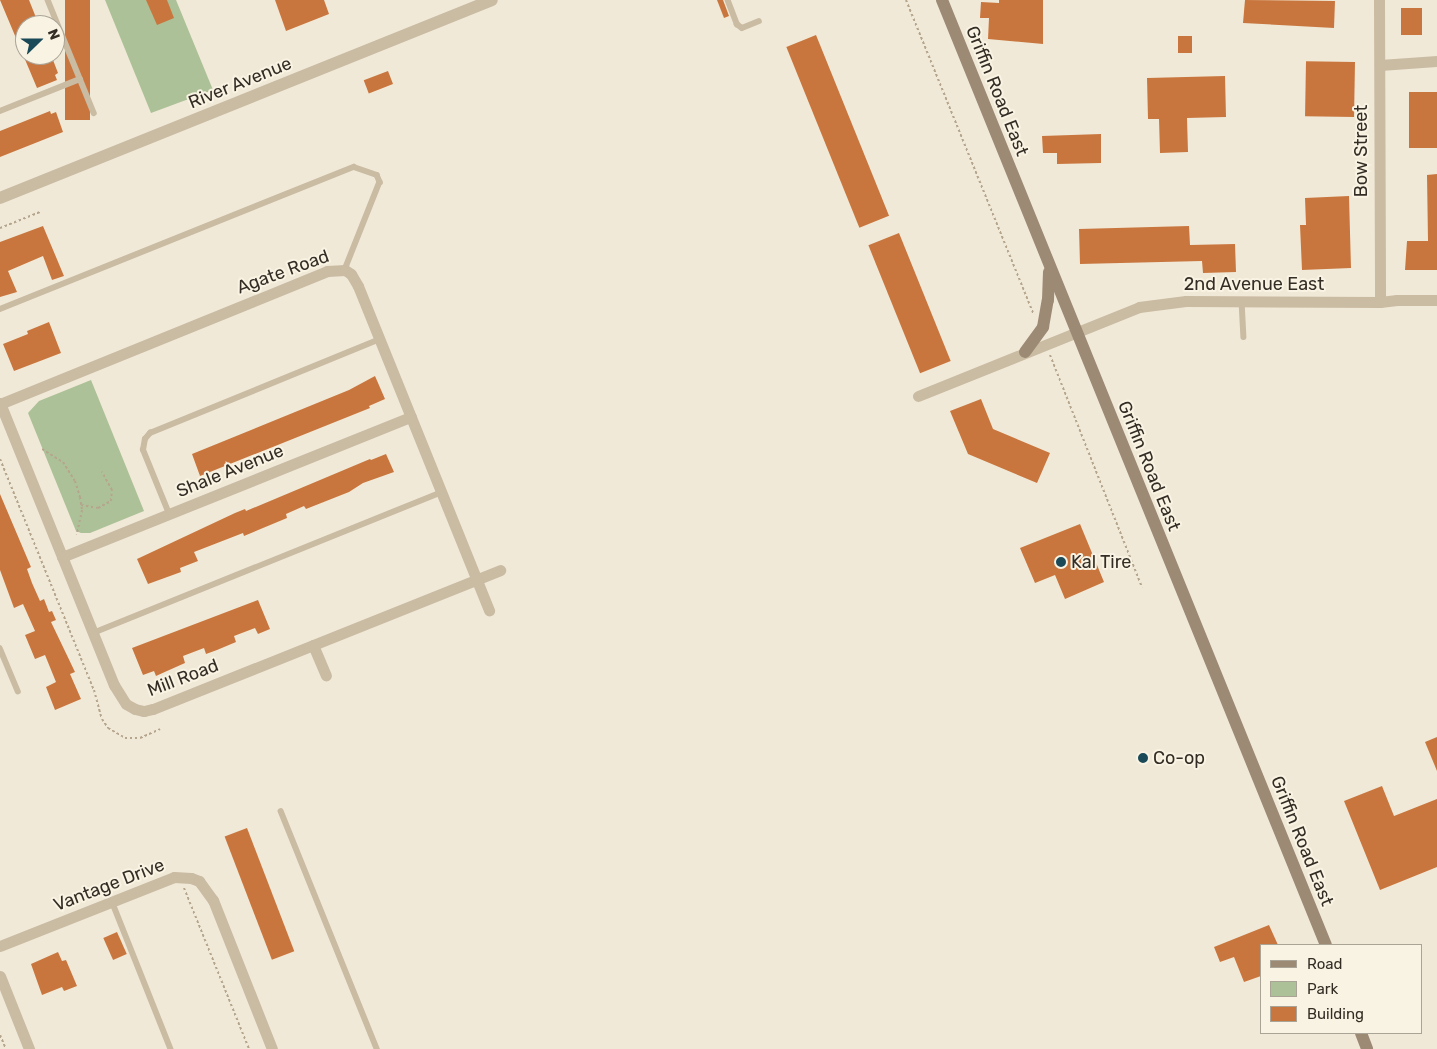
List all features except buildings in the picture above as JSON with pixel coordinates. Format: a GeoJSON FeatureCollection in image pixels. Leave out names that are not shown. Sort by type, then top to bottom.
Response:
{"type":"FeatureCollection","features":[{"type":"Feature","properties":{"kind":"main road","name":"Griffin Road East"},"geometry":{"type":"LineString","coordinates":[[942,0],[1326,944]]}},
{"type":"Feature","properties":{"kind":"main road"},"geometry":{"type":"LineString","coordinates":[[1025,352],[1035,340],[1046,315],[1049,267]]}},
{"type":"Feature","properties":{"kind":"main road"},"geometry":{"type":"LineString","coordinates":[[1361,1034],[1367,1049]]}},
{"type":"Feature","properties":{"kind":"street","name":"River Avenue"},"geometry":{"type":"LineString","coordinates":[[0,198],[492,0]]}},
{"type":"Feature","properties":{"kind":"street","name":"Bow Street"},"geometry":{"type":"LineString","coordinates":[[1379,0],[1380,302]]}},
{"type":"Feature","properties":{"kind":"street"},"geometry":{"type":"LineString","coordinates":[[1380,65],[1437,61]]}},
{"type":"Feature","properties":{"kind":"street","name":"Agate Road"},"geometry":{"type":"LineString","coordinates":[[0,403],[327,271],[344,270],[351,274],[358,286],[490,611]]}},
{"type":"Feature","properties":{"kind":"street","name":"2nd Avenue East"},"geometry":{"type":"LineString","coordinates":[[918,396],[1139,306],[1186,301],[1380,302],[1437,300]]}},
{"type":"Feature","properties":{"kind":"street","name":"Mill Road"},"geometry":{"type":"LineString","coordinates":[[0,403],[120,696],[126,704],[144,711],[500,570]]}},
{"type":"Feature","properties":{"kind":"street","name":"Shale Avenue"},"geometry":{"type":"LineString","coordinates":[[62,557],[411,417]]}},
{"type":"Feature","properties":{"kind":"street"},"geometry":{"type":"LineString","coordinates":[[314,645],[326,676]]}},
{"type":"Feature","properties":{"kind":"street","name":"Vantage Drive"},"geometry":{"type":"LineString","coordinates":[[0,946],[174,877],[185,876],[199,882],[213,900],[272,1049]]}},
{"type":"Feature","properties":{"kind":"street"},"geometry":{"type":"LineString","coordinates":[[0,976],[29,1049]]}},
{"type":"Feature","properties":{"kind":"lane"},"geometry":{"type":"LineString","coordinates":[[48,0],[94,113]]}},
{"type":"Feature","properties":{"kind":"lane"},"geometry":{"type":"LineString","coordinates":[[728,0],[737,24],[742,28],[759,21]]}},
{"type":"Feature","properties":{"kind":"lane"},"geometry":{"type":"LineString","coordinates":[[0,111],[80,79]]}},
{"type":"Feature","properties":{"kind":"lane"},"geometry":{"type":"LineString","coordinates":[[0,309],[354,168],[378,176],[380,182],[344,270]]}},
{"type":"Feature","properties":{"kind":"lane"},"geometry":{"type":"LineString","coordinates":[[1242,300],[1244,337]]}},
{"type":"Feature","properties":{"kind":"lane"},"geometry":{"type":"LineString","coordinates":[[169,514],[144,450],[145,439],[150,433],[380,339]]}},
{"type":"Feature","properties":{"kind":"lane"},"geometry":{"type":"LineString","coordinates":[[94,633],[442,492]]}},
{"type":"Feature","properties":{"kind":"lane"},"geometry":{"type":"LineString","coordinates":[[0,648],[18,691]]}},
{"type":"Feature","properties":{"kind":"lane"},"geometry":{"type":"LineString","coordinates":[[281,811],[377,1049]]}},
{"type":"Feature","properties":{"kind":"lane"},"geometry":{"type":"LineString","coordinates":[[112,902],[171,1049]]}},
{"type":"Feature","properties":{"kind":"path"},"geometry":{"type":"LineString","coordinates":[[906,0],[1035,319]]}},
{"type":"Feature","properties":{"kind":"path"},"geometry":{"type":"LineString","coordinates":[[0,228],[40,212]]}},
{"type":"Feature","properties":{"kind":"path"},"geometry":{"type":"LineString","coordinates":[[1049,354],[1142,587]]}},
{"type":"Feature","properties":{"kind":"path"},"geometry":{"type":"LineString","coordinates":[[42,449],[57,457],[66,467],[78,489],[81,505],[77,534]]}},
{"type":"Feature","properties":{"kind":"path"},"geometry":{"type":"LineString","coordinates":[[0,458],[94,690],[102,719],[108,728],[125,738],[140,738],[160,729]]}},
{"type":"Feature","properties":{"kind":"path"},"geometry":{"type":"LineString","coordinates":[[81,505],[98,508],[104,507],[111,501],[112,490],[102,472]]}},
{"type":"Feature","properties":{"kind":"path"},"geometry":{"type":"LineString","coordinates":[[152,727],[155,732]]}},
{"type":"Feature","properties":{"kind":"path"},"geometry":{"type":"LineString","coordinates":[[184,888],[249,1049]]}},
{"type":"Feature","properties":{"kind":"path"},"geometry":{"type":"LineString","coordinates":[[0,1035],[6,1049]]}},
{"type":"Feature","properties":{"kind":"green space"},"geometry":{"type":"Polygon","coordinates":[[[105,0],[176,0],[213,90],[151,113],[105,0]]]}},
{"type":"Feature","properties":{"kind":"green space"},"geometry":{"type":"Polygon","coordinates":[[[91,380],[144,511],[90,533],[81,533],[76,531],[28,413],[39,401],[91,380]]]}},
{"type":"Feature","properties":{"kind":"place","name":"Kal Tire"},"geometry":{"type":"Point","coordinates":[1061,562]}},
{"type":"Feature","properties":{"kind":"place","name":"Co-op"},"geometry":{"type":"Point","coordinates":[1143,758]}}]}
